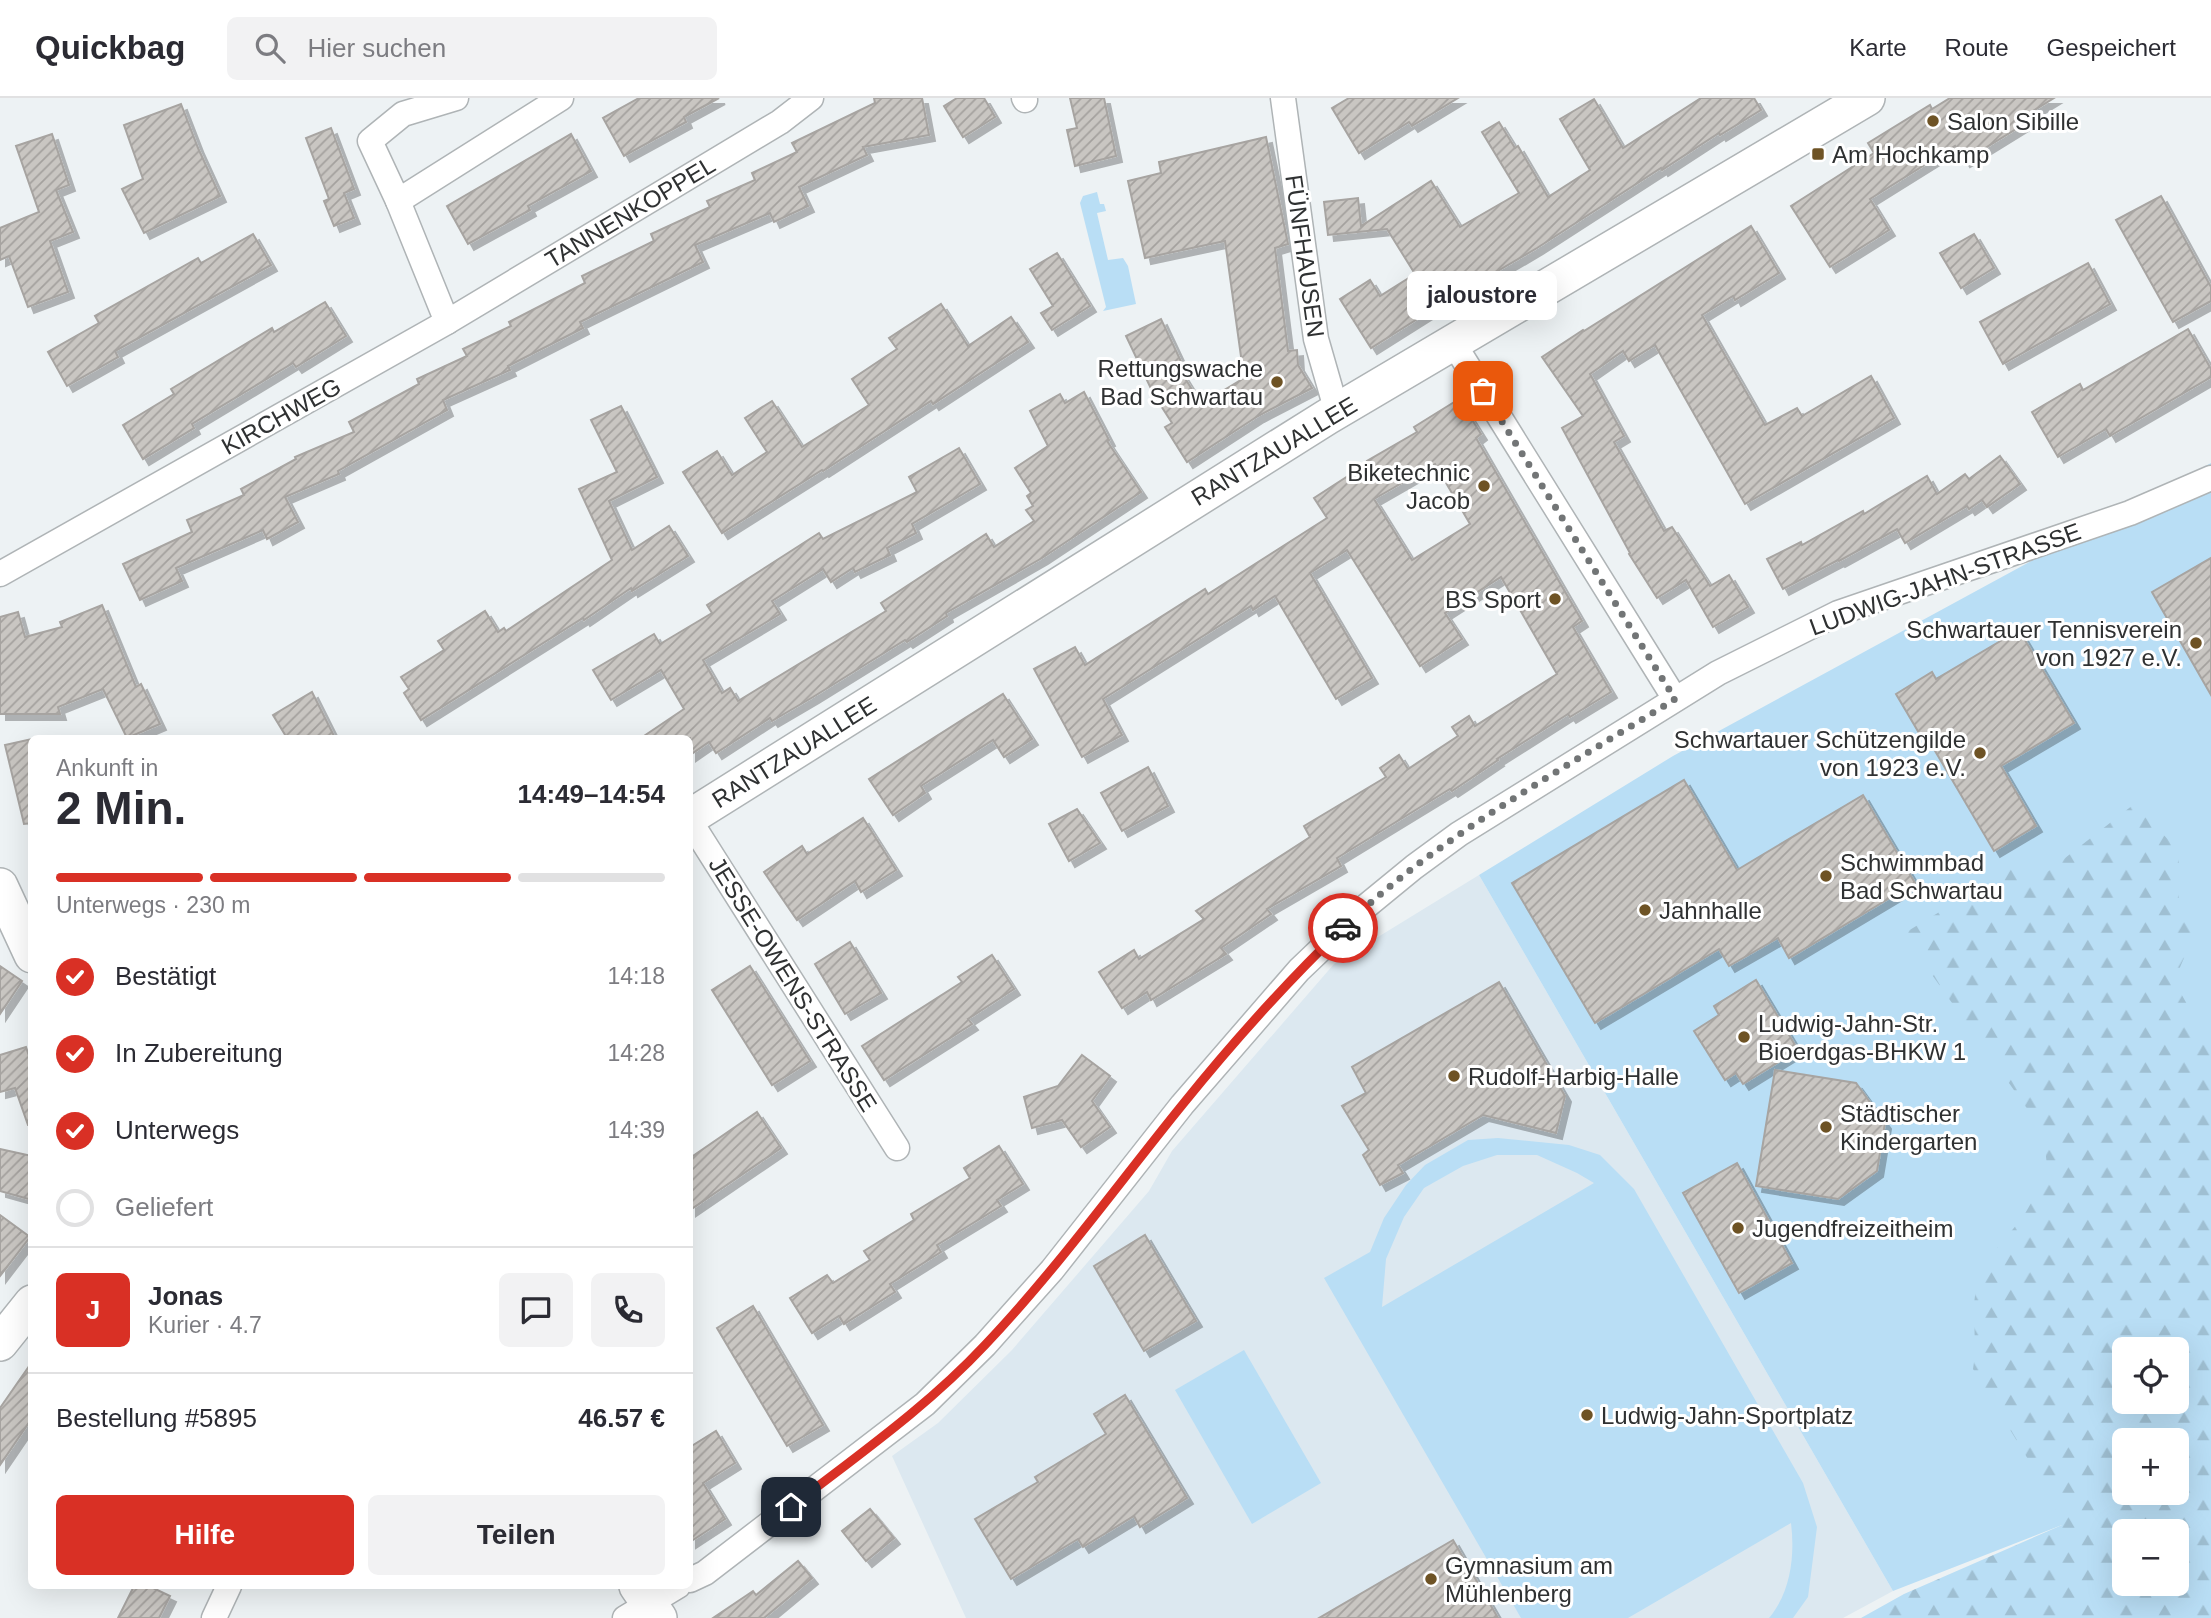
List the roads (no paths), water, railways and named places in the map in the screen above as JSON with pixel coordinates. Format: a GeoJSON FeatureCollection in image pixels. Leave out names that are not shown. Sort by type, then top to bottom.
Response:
{"type":"FeatureCollection","features":[{"type":"Feature","properties":{"kind":"main road","name":"RANTZAUALLEE"},"geometry":{"type":"LineString","coordinates":[[693,817],[1337,412],[1867,98]]}},
{"type":"Feature","properties":{"kind":"main road"},"geometry":{"type":"LineString","coordinates":[[0,886],[28,946]]}},
{"type":"Feature","properties":{"kind":"main road"},"geometry":{"type":"LineString","coordinates":[[0,1342],[28,1308]]}},
{"type":"Feature","properties":{"kind":"street"},"geometry":{"type":"LineString","coordinates":[[447,322],[398,201],[370,141],[402,114],[456,98]]}},
{"type":"Feature","properties":{"kind":"street"},"geometry":{"type":"LineString","coordinates":[[398,201],[561,98]]}},
{"type":"Feature","properties":{"kind":"street","name":"TANNENKOPPEL"},"geometry":{"type":"LineString","coordinates":[[447,322],[780,122],[811,98]]}},
{"type":"Feature","properties":{"kind":"street","name":"FÜNFHAUSEN"},"geometry":{"type":"LineString","coordinates":[[1283,98],[1316,339],[1337,412]]}},
{"type":"Feature","properties":{"kind":"street","name":"KIRCHWEG"},"geometry":{"type":"LineString","coordinates":[[0,575],[447,322]]}},
{"type":"Feature","properties":{"kind":"street"},"geometry":{"type":"LineString","coordinates":[[1454,344],[1675,699]]}},
{"type":"Feature","properties":{"kind":"street","name":"LUDWIG-JAHN-STRASSE"},"geometry":{"type":"LineString","coordinates":[[693,1579],[705,1573],[925,1404],[985,1345],[1052,1270],[1182,1105],[1299,970],[1364,908],[1414,867],[1460,834],[1718,673],[1838,613],[2130,513],[2211,478]]}},
{"type":"Feature","properties":{"kind":"street","name":"JESSE-OWENS-STRASSE"},"geometry":{"type":"LineString","coordinates":[[693,824],[897,1148]]}},
{"type":"Feature","properties":{"kind":"street"},"geometry":{"type":"LineString","coordinates":[[214,1618],[228,1589]]}},
{"type":"Feature","properties":{"kind":"street"},"geometry":{"type":"LineString","coordinates":[[642,1606],[673,1589]]}},
{"type":"Feature","properties":{"kind":"place","name":"Salon Sibille"},"geometry":{"type":"Point","coordinates":[1933,121]}},
{"type":"Feature","properties":{"kind":"place","name":"Am Hochkamp"},"geometry":{"type":"Point","coordinates":[1818,154]}},
{"type":"Feature","properties":{"kind":"place","name":"Rettungswache Bad Schwartau"},"geometry":{"type":"Point","coordinates":[1277,382]}},
{"type":"Feature","properties":{"kind":"place","name":"jaloustore"},"geometry":{"type":"Point","coordinates":[1483,391]}},
{"type":"Feature","properties":{"kind":"place","name":"Biketechnic Jacob"},"geometry":{"type":"Point","coordinates":[1484,486]}},
{"type":"Feature","properties":{"kind":"place","name":"BS Sport"},"geometry":{"type":"Point","coordinates":[1555,599]}},
{"type":"Feature","properties":{"kind":"place","name":"Schwartauer Tennisverein von 1927 e.V."},"geometry":{"type":"Point","coordinates":[2196,643]}},
{"type":"Feature","properties":{"kind":"place","name":"Schwartauer Schützengilde von 1923 e.V."},"geometry":{"type":"Point","coordinates":[1980,753]}},
{"type":"Feature","properties":{"kind":"place","name":"Schwimmbad Bad Schwartau"},"geometry":{"type":"Point","coordinates":[1826,876]}},
{"type":"Feature","properties":{"kind":"place","name":"Jahnhalle"},"geometry":{"type":"Point","coordinates":[1645,910]}},
{"type":"Feature","properties":{"kind":"place","name":"Ludwig-Jahn-Str. Bioerdgas-BHKW 1"},"geometry":{"type":"Point","coordinates":[1744,1037]}},
{"type":"Feature","properties":{"kind":"place","name":"Rudolf-Harbig-Halle"},"geometry":{"type":"Point","coordinates":[1454,1076]}},
{"type":"Feature","properties":{"kind":"place","name":"Städtischer Kindergarten"},"geometry":{"type":"Point","coordinates":[1826,1127]}},
{"type":"Feature","properties":{"kind":"place","name":"Jugendfreizeitheim"},"geometry":{"type":"Point","coordinates":[1738,1228]}},
{"type":"Feature","properties":{"kind":"place","name":"Ludwig-Jahn-Sportplatz"},"geometry":{"type":"Point","coordinates":[1587,1415]}},
{"type":"Feature","properties":{"kind":"place","name":"Gymnasium am Mühlenberg"},"geometry":{"type":"Point","coordinates":[1431,1579]}}]}
